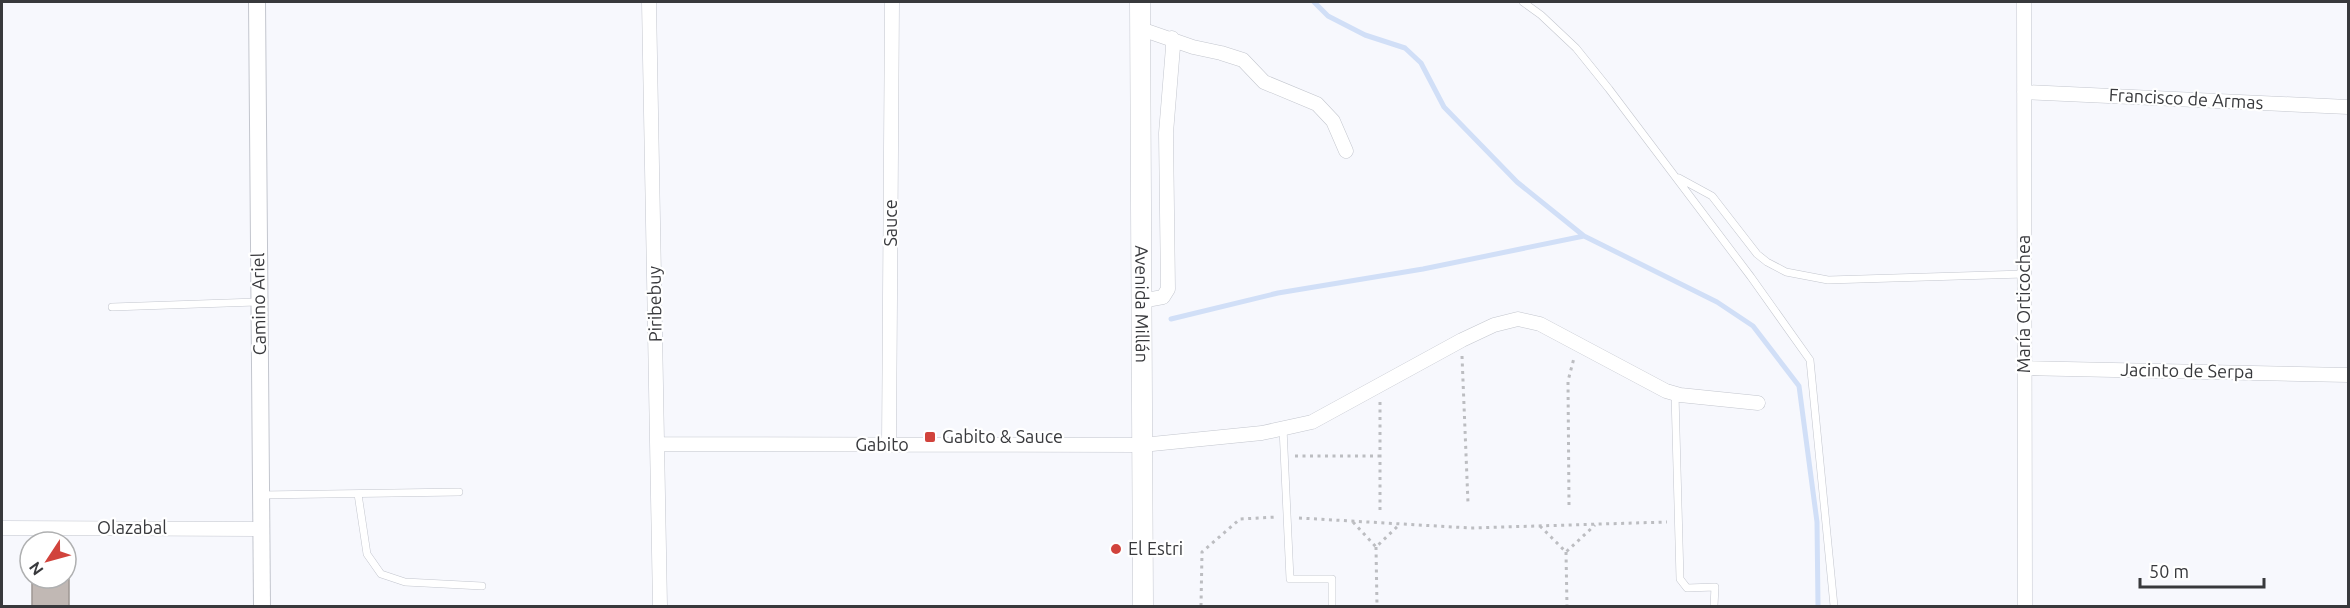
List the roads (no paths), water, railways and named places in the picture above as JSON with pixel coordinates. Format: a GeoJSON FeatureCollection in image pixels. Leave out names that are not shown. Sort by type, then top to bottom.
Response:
{"type":"FeatureCollection","features":[{"type":"Feature","properties":{"kind":"main road","name":"Avenida Millán"},"geometry":{"type":"LineString","coordinates":[[1140,2],[1143,606]]}},
{"type":"Feature","properties":{"kind":"street","name":"Camino Ariel"},"geometry":{"type":"LineString","coordinates":[[257,2],[262,606]]}},
{"type":"Feature","properties":{"kind":"street","name":"Piribebuy"},"geometry":{"type":"LineString","coordinates":[[650,2],[660,606]]}},
{"type":"Feature","properties":{"kind":"street","name":"Sauce"},"geometry":{"type":"LineString","coordinates":[[890,445],[892,2]]}},
{"type":"Feature","properties":{"kind":"street","name":"María Orticochea"},"geometry":{"type":"LineString","coordinates":[[2024,2],[2025,606]]}},
{"type":"Feature","properties":{"kind":"street"},"geometry":{"type":"LineString","coordinates":[[1141,29],[1193,47],[1243,60],[1264,82],[1317,104],[1334,121],[1346,151]]}},
{"type":"Feature","properties":{"kind":"street"},"geometry":{"type":"LineString","coordinates":[[1141,301],[1163,297],[1168,289],[1166,133],[1172,38]]}},
{"type":"Feature","properties":{"kind":"street","name":"Francisco de Armas"},"geometry":{"type":"LineString","coordinates":[[2024,92],[2349,107]]}},
{"type":"Feature","properties":{"kind":"street","name":"Gabito"},"geometry":{"type":"LineString","coordinates":[[657,444],[1142,445],[1262,433],[1312,422],[1462,340],[1494,325],[1518,319],[1540,324],[1653,386],[1675,394],[1758,403]]}},
{"type":"Feature","properties":{"kind":"street","name":"Jacinto de Serpa"},"geometry":{"type":"LineString","coordinates":[[2025,368],[2349,375]]}},
{"type":"Feature","properties":{"kind":"street","name":"Olazabal"},"geometry":{"type":"LineString","coordinates":[[2,528],[262,529]]}},
{"type":"Feature","properties":{"kind":"lane"},"geometry":{"type":"LineString","coordinates":[[1523,2],[1576,48],[1675,176],[1810,360],[1834,606]]}},
{"type":"Feature","properties":{"kind":"lane"},"geometry":{"type":"LineString","coordinates":[[1675,176],[1712,196],[1757,254],[1786,272],[1828,280],[2024,274]]}},
{"type":"Feature","properties":{"kind":"lane"},"geometry":{"type":"LineString","coordinates":[[112,307],[259,302]]}},
{"type":"Feature","properties":{"kind":"lane"},"geometry":{"type":"LineString","coordinates":[[1675,394],[1680,579],[1688,588],[1715,587],[1714,606]]}},
{"type":"Feature","properties":{"kind":"lane"},"geometry":{"type":"LineString","coordinates":[[1283,428],[1290,579],[1332,579],[1332,606]]}},
{"type":"Feature","properties":{"kind":"lane"},"geometry":{"type":"LineString","coordinates":[[261,495],[459,492]]}},
{"type":"Feature","properties":{"kind":"lane"},"geometry":{"type":"LineString","coordinates":[[358,494],[367,554],[381,574],[405,582],[482,586]]}},
{"type":"Feature","properties":{"kind":"waterway"},"geometry":{"type":"LineString","coordinates":[[1314,2],[1328,16],[1365,35],[1405,48],[1421,63],[1444,107],[1517,182],[1584,236],[1717,302],[1753,326],[1799,386],[1817,522],[1818,606]]}},
{"type":"Feature","properties":{"kind":"waterway"},"geometry":{"type":"LineString","coordinates":[[1171,319],[1278,293],[1423,269],[1584,236]]}},
{"type":"Feature","properties":{"kind":"place","name":"Gabito & Sauce"},"geometry":{"type":"Point","coordinates":[930,437]}},
{"type":"Feature","properties":{"kind":"place","name":"El Estri"},"geometry":{"type":"Point","coordinates":[1116,549]}}]}
